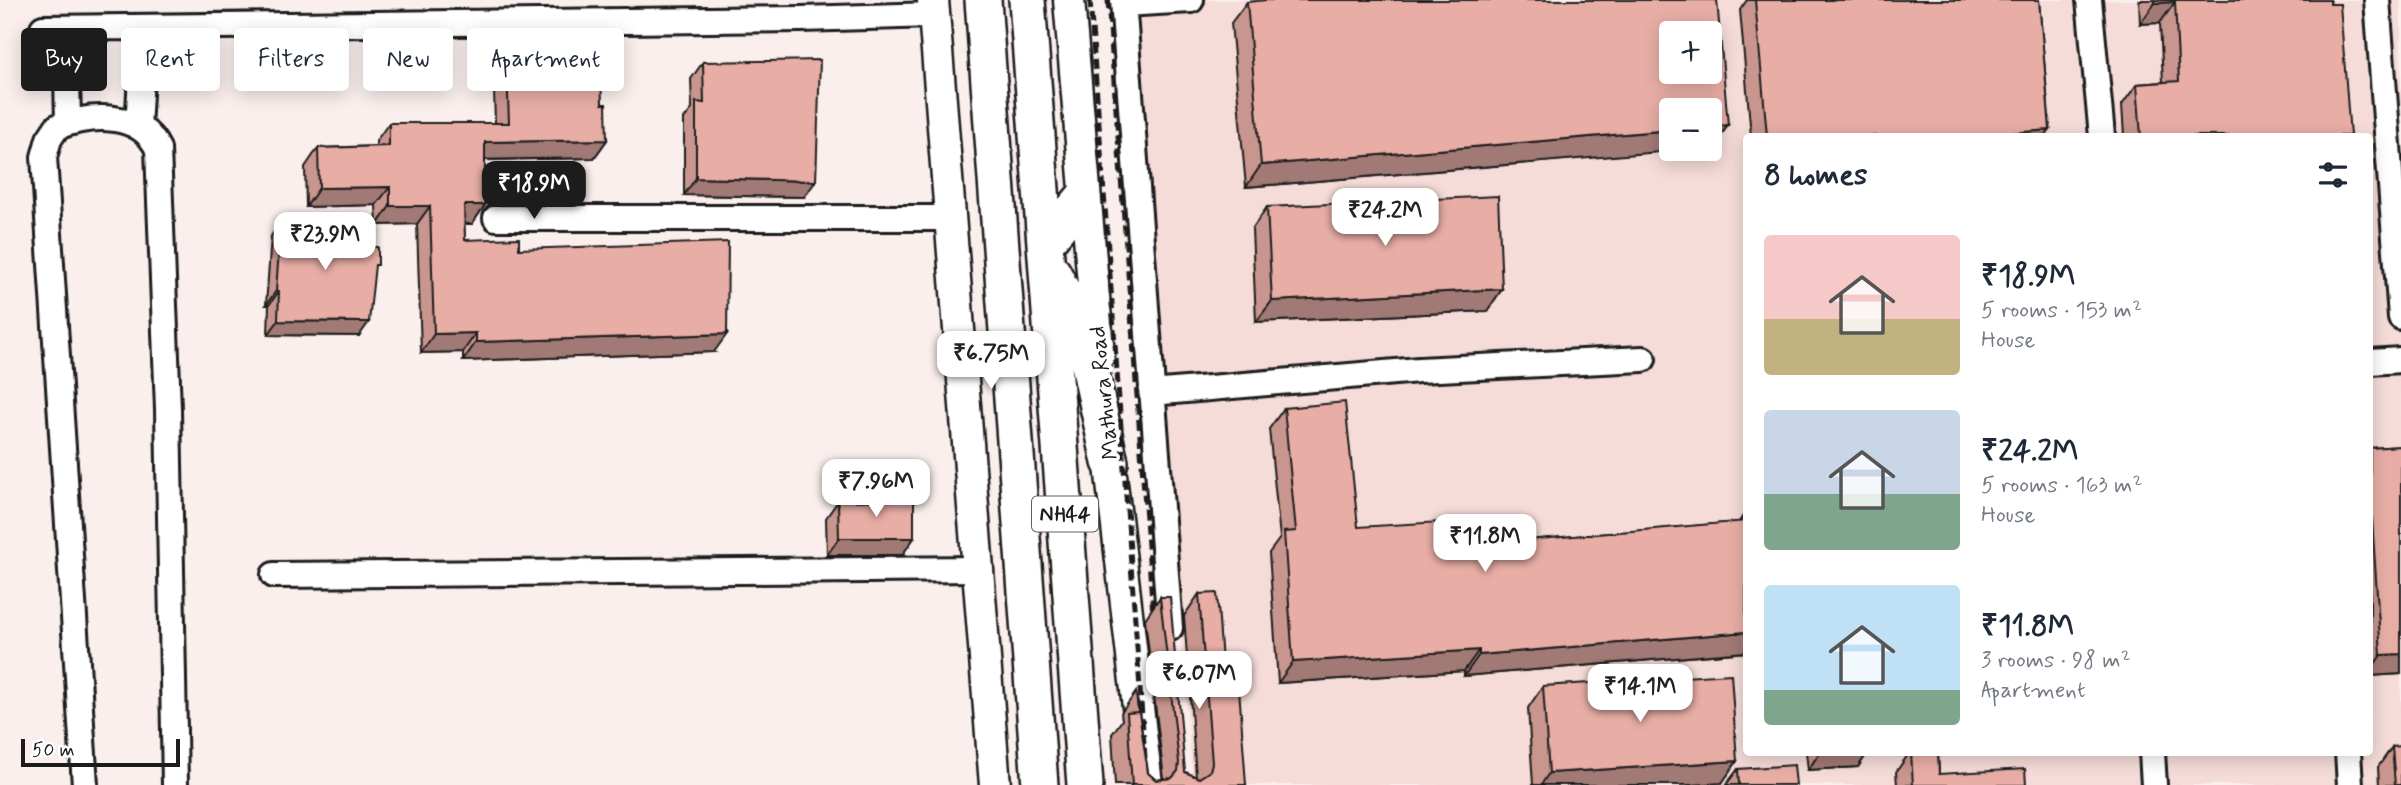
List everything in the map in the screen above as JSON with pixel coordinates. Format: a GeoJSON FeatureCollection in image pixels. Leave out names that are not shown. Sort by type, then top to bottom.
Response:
{"type":"FeatureCollection","features":[{"type":"Feature","properties":{"kind":"highway","name":"NH44"},"geometry":{"type":"LineString","coordinates":[[983,0],[1041,785]]}},
{"type":"Feature","properties":{"kind":"highway","name":"NH44"},"geometry":{"type":"LineString","coordinates":[[1027,0],[1046,252]]}},
{"type":"Feature","properties":{"kind":"highway"},"geometry":{"type":"LineString","coordinates":[[1083,198],[1046,252],[1081,327],[1110,462]]}},
{"type":"Feature","properties":{"kind":"highway","name":"Mathura Road"},"geometry":{"type":"LineString","coordinates":[[1046,252],[1085,785]]}},
{"type":"Feature","properties":{"kind":"main road","name":"Mathura Road"},"geometry":{"type":"LineString","coordinates":[[1069,0],[1083,198],[1147,785]]}},
{"type":"Feature","properties":{"kind":"main road"},"geometry":{"type":"LineString","coordinates":[[933,7],[952,218],[995,785]]}},
{"type":"Feature","properties":{"kind":"lane"},"geometry":{"type":"LineString","coordinates":[[1172,650],[1124,2],[1191,0]]}},
{"type":"Feature","properties":{"kind":"lane"},"geometry":{"type":"LineString","coordinates":[[2089,0],[2102,133]]}},
{"type":"Feature","properties":{"kind":"lane"},"geometry":{"type":"LineString","coordinates":[[2377,0],[2401,317]]}},
{"type":"Feature","properties":{"kind":"lane"},"geometry":{"type":"LineString","coordinates":[[68,123],[54,28],[801,19],[933,7]]}},
{"type":"Feature","properties":{"kind":"lane"},"geometry":{"type":"LineString","coordinates":[[138,127],[144,27]]}},
{"type":"Feature","properties":{"kind":"lane"},"geometry":{"type":"LineString","coordinates":[[85,785],[44,157],[49,139],[57,127],[68,123],[121,119],[151,136],[158,149],[175,785]]}},
{"type":"Feature","properties":{"kind":"lane"},"geometry":{"type":"LineString","coordinates":[[496,218],[952,218]]}},
{"type":"Feature","properties":{"kind":"lane"},"geometry":{"type":"LineString","coordinates":[[1151,393],[1419,370],[1643,359]]}},
{"type":"Feature","properties":{"kind":"lane"},"geometry":{"type":"LineString","coordinates":[[2373,362],[2401,360]]}},
{"type":"Feature","properties":{"kind":"lane"},"geometry":{"type":"LineString","coordinates":[[274,575],[979,569]]}},
{"type":"Feature","properties":{"kind":"lane"},"geometry":{"type":"LineString","coordinates":[[2152,756],[2154,785]]}},
{"type":"Feature","properties":{"kind":"lane"},"geometry":{"type":"LineString","coordinates":[[2347,756],[2350,785]]}},
{"type":"Feature","properties":{"kind":"shaded area"},"geometry":{"type":"Polygon","coordinates":[[[1128,0],[2401,0],[2401,785],[1193,785],[1128,0]]]}},
{"type":"Feature","properties":{"kind":"building"},"geometry":{"type":"Polygon","coordinates":[[[1717,0],[1719,21],[1659,21],[1659,84],[1722,84],[1722,57],[1728,125],[1722,126],[1722,98],[1659,98],[1659,131],[1261,165],[1247,2],[1717,0]]]}},
{"type":"Feature","properties":{"kind":"building"},"geometry":{"type":"Polygon","coordinates":[[[1755,0],[2039,0],[2050,130],[2010,133],[1767,133],[1755,0]]]}},
{"type":"Feature","properties":{"kind":"building"},"geometry":{"type":"Polygon","coordinates":[[[2155,0],[2330,0],[2330,4],[2340,4],[2350,133],[2141,133],[2137,84],[2179,81],[2175,2],[2155,3],[2155,0]]]}},
{"type":"Feature","properties":{"kind":"building"},"geometry":{"type":"Polygon","coordinates":[[[820,60],[816,181],[696,178],[696,102],[704,103],[703,62],[820,60]]]}},
{"type":"Feature","properties":{"kind":"building"},"geometry":{"type":"Polygon","coordinates":[[[508,91],[602,91],[602,104],[606,104],[607,140],[485,142],[485,205],[464,205],[465,240],[519,238],[519,249],[728,242],[727,334],[476,342],[476,333],[434,334],[430,206],[390,206],[390,187],[319,188],[318,148],[389,146],[389,123],[509,123],[508,91]]]}},
{"type":"Feature","properties":{"kind":"building"},"geometry":{"type":"Polygon","coordinates":[[[1498,196],[1502,289],[1272,301],[1267,207],[1498,196]]]}},
{"type":"Feature","properties":{"kind":"building"},"geometry":{"type":"Polygon","coordinates":[[[281,222],[367,223],[366,247],[378,247],[378,265],[375,265],[369,322],[278,321],[279,291],[276,291],[281,222]]]}},
{"type":"Feature","properties":{"kind":"building"},"geometry":{"type":"Polygon","coordinates":[[[1345,402],[1358,527],[1458,521],[1459,546],[1743,521],[1743,632],[1479,655],[1479,650],[1293,662],[1284,532],[1296,531],[1284,408],[1345,402]]]}},
{"type":"Feature","properties":{"kind":"building"},"geometry":{"type":"Polygon","coordinates":[[[2401,446],[2401,654],[2381,655],[2373,534],[2373,448],[2401,446]]]}},
{"type":"Feature","properties":{"kind":"building"},"geometry":{"type":"Polygon","coordinates":[[[914,500],[914,538],[839,538],[838,501],[914,500]]]}},
{"type":"Feature","properties":{"kind":"building"},"geometry":{"type":"Polygon","coordinates":[[[1217,593],[1224,689],[1239,688],[1246,785],[1132,785],[1127,713],[1138,712],[1136,692],[1148,773],[1156,780],[1172,778],[1178,771],[1160,597],[1170,597],[1185,772],[1199,778],[1210,771],[1212,763],[1199,594],[1217,593]]]}},
{"type":"Feature","properties":{"kind":"building"},"geometry":{"type":"Polygon","coordinates":[[[1731,674],[1737,761],[1549,773],[1543,686],[1731,674]]]}},
{"type":"Feature","properties":{"kind":"building"},"geometry":{"type":"Polygon","coordinates":[[[2401,746],[2401,785],[2395,785],[2392,747],[2401,746]]]}},
{"type":"Feature","properties":{"kind":"building"},"geometry":{"type":"Polygon","coordinates":[[[1911,756],[1938,756],[1939,774],[2025,769],[2026,785],[1913,785],[1911,756]]]}},
{"type":"Feature","properties":{"kind":"building"},"geometry":{"type":"Polygon","coordinates":[[[1794,765],[1796,785],[1739,785],[1738,769],[1794,765]]]}},
{"type":"Feature","properties":{"kind":"railway"},"geometry":{"type":"LineString","coordinates":[[1090,0],[1147,785]]}},
{"type":"Feature","properties":{"kind":"railway"},"geometry":{"type":"LineString","coordinates":[[1108,0],[1154,628]]}}]}
